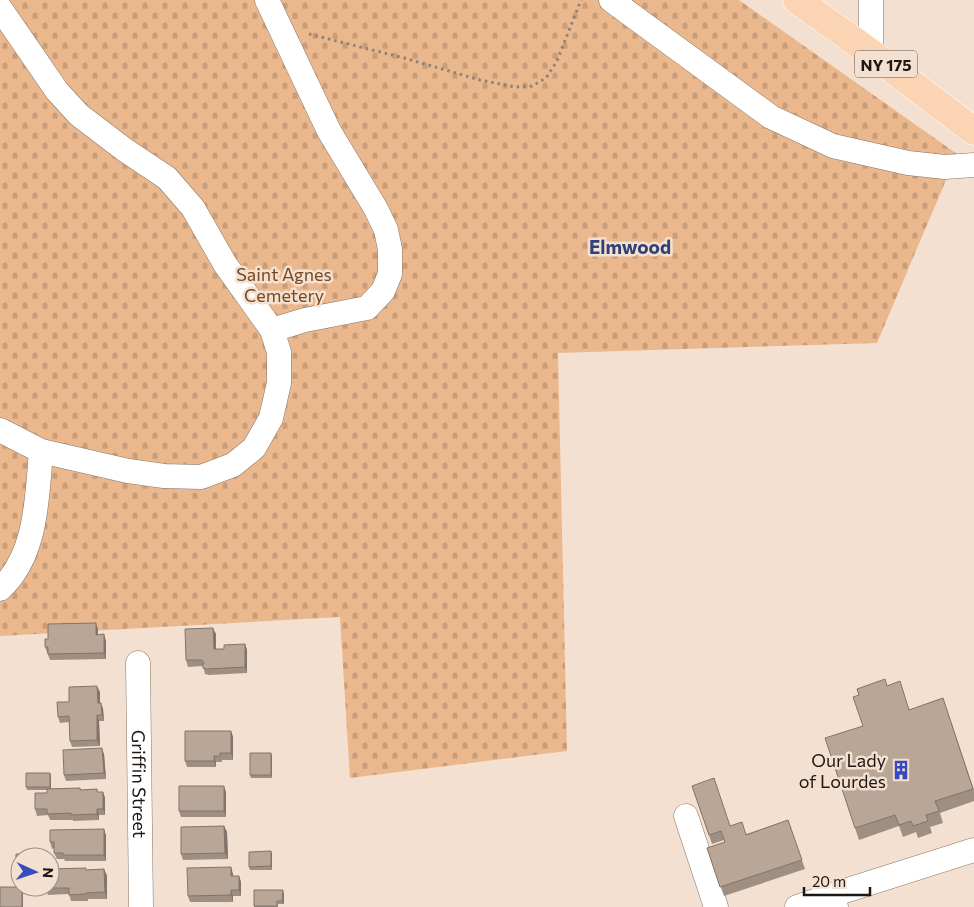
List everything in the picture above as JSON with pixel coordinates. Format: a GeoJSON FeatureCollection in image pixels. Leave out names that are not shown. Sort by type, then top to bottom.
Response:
{"type":"FeatureCollection","features":[{"type":"Feature","properties":{"kind":"main road","name":"NY 175"},"geometry":{"type":"LineString","coordinates":[[797,0],[974,131]]}},
{"type":"Feature","properties":{"kind":"street"},"geometry":{"type":"LineString","coordinates":[[267,0],[329,131],[376,209],[386,230],[390,249],[390,274],[383,291],[367,308],[305,320],[272,330]]}},
{"type":"Feature","properties":{"kind":"street"},"geometry":{"type":"LineString","coordinates":[[611,0],[771,117],[833,146],[908,163],[944,167],[974,165]]}},
{"type":"Feature","properties":{"kind":"street"},"geometry":{"type":"LineString","coordinates":[[871,0],[871,53]]}},
{"type":"Feature","properties":{"kind":"street"},"geometry":{"type":"LineString","coordinates":[[0,8],[58,91],[79,114],[125,150],[167,178],[193,208],[225,264],[272,330],[279,352],[279,383],[271,418],[254,448],[233,465],[201,477],[164,476],[128,471],[41,451],[0,430]]}},
{"type":"Feature","properties":{"kind":"street"},"geometry":{"type":"LineString","coordinates":[[0,590],[11,580],[27,548],[34,520],[41,451]]}},
{"type":"Feature","properties":{"kind":"street","name":"Griffin Street"},"geometry":{"type":"LineString","coordinates":[[138,663],[141,907]]}},
{"type":"Feature","properties":{"kind":"street"},"geometry":{"type":"LineString","coordinates":[[686,816],[716,907]]}},
{"type":"Feature","properties":{"kind":"street"},"geometry":{"type":"LineString","coordinates":[[797,907],[834,901],[974,850]]}},
{"type":"Feature","properties":{"kind":"path"},"geometry":{"type":"LineString","coordinates":[[279,27],[404,58],[480,80],[515,87],[532,86],[546,78],[557,61],[581,0]]}},
{"type":"Feature","properties":{"kind":"green space","name":"Saint Agnes Cemetery"},"geometry":{"type":"Polygon","coordinates":[[[0,0],[739,0],[957,154],[877,343],[558,353],[567,751],[350,778],[340,617],[0,636],[0,0]]]}},
{"type":"Feature","properties":{"kind":"building"},"geometry":{"type":"Polygon","coordinates":[[[96,623],[96,635],[104,634],[104,653],[48,654],[48,647],[45,647],[45,639],[48,639],[48,624],[96,623]]]}},
{"type":"Feature","properties":{"kind":"building"},"geometry":{"type":"Polygon","coordinates":[[[213,628],[214,649],[224,649],[224,645],[245,644],[245,667],[207,669],[203,668],[202,660],[186,660],[185,629],[213,628]]]}},
{"type":"Feature","properties":{"kind":"building","name":"Our Lady of Lourdes"},"geometry":{"type":"Polygon","coordinates":[[[885,679],[887,686],[900,681],[909,710],[943,698],[973,789],[935,801],[939,811],[926,815],[928,821],[913,826],[911,821],[899,825],[895,815],[855,828],[825,738],[863,726],[853,697],[859,695],[857,689],[885,679]]]}},
{"type":"Feature","properties":{"kind":"building"},"geometry":{"type":"Polygon","coordinates":[[[97,686],[98,703],[101,703],[102,715],[97,715],[97,740],[70,741],[69,716],[58,717],[57,702],[69,702],[69,687],[97,686]]]}},
{"type":"Feature","properties":{"kind":"building"},"geometry":{"type":"Polygon","coordinates":[[[185,731],[231,731],[231,753],[220,753],[220,756],[214,756],[214,761],[185,761],[185,731]]]}},
{"type":"Feature","properties":{"kind":"building"},"geometry":{"type":"Polygon","coordinates":[[[102,748],[104,773],[64,775],[63,750],[102,748]]]}},
{"type":"Feature","properties":{"kind":"building"},"geometry":{"type":"Polygon","coordinates":[[[250,753],[271,753],[271,775],[250,775],[250,753]]]}},
{"type":"Feature","properties":{"kind":"building"},"geometry":{"type":"Polygon","coordinates":[[[26,773],[50,773],[50,787],[26,787],[26,773]]]}},
{"type":"Feature","properties":{"kind":"building"},"geometry":{"type":"Polygon","coordinates":[[[714,778],[730,826],[742,822],[746,835],[788,820],[802,860],[720,887],[707,848],[725,842],[721,831],[709,835],[692,786],[714,778]]]}},
{"type":"Feature","properties":{"kind":"building"},"geometry":{"type":"Polygon","coordinates":[[[179,786],[224,786],[224,811],[179,811],[179,786]]]}},
{"type":"Feature","properties":{"kind":"building"},"geometry":{"type":"Polygon","coordinates":[[[80,788],[80,790],[97,789],[97,792],[103,792],[103,809],[97,809],[97,814],[71,815],[71,813],[47,814],[47,809],[35,809],[35,793],[47,793],[47,789],[80,788]]]}},
{"type":"Feature","properties":{"kind":"building"},"geometry":{"type":"Polygon","coordinates":[[[224,826],[225,853],[181,854],[181,827],[224,826]]]}},
{"type":"Feature","properties":{"kind":"building"},"geometry":{"type":"Polygon","coordinates":[[[104,829],[104,855],[63,855],[63,853],[60,853],[60,847],[54,847],[54,842],[50,842],[50,830],[104,829]]]}},
{"type":"Feature","properties":{"kind":"building"},"geometry":{"type":"Polygon","coordinates":[[[271,851],[271,866],[249,867],[249,852],[271,851]]]}},
{"type":"Feature","properties":{"kind":"building"},"geometry":{"type":"Polygon","coordinates":[[[231,867],[231,876],[239,876],[239,890],[231,890],[231,895],[188,896],[187,868],[231,867]]]}},
{"type":"Feature","properties":{"kind":"building"},"geometry":{"type":"Polygon","coordinates":[[[60,869],[104,869],[105,892],[69,895],[69,888],[60,888],[60,869]]]}},
{"type":"Feature","properties":{"kind":"building"},"geometry":{"type":"Polygon","coordinates":[[[0,887],[10,887],[10,897],[22,897],[22,907],[0,907],[0,887]]]}},
{"type":"Feature","properties":{"kind":"building"},"geometry":{"type":"Polygon","coordinates":[[[254,890],[283,890],[282,901],[277,901],[277,906],[254,906],[254,890]]]}},
{"type":"Feature","properties":{"kind":"place","name":"Our Lady of Lourdes"},"geometry":{"type":"Point","coordinates":[901,770]}},
{"type":"Feature","properties":{"kind":"district","name":"Elmwood"},"geometry":{"type":"Point","coordinates":[630,246]}}]}
